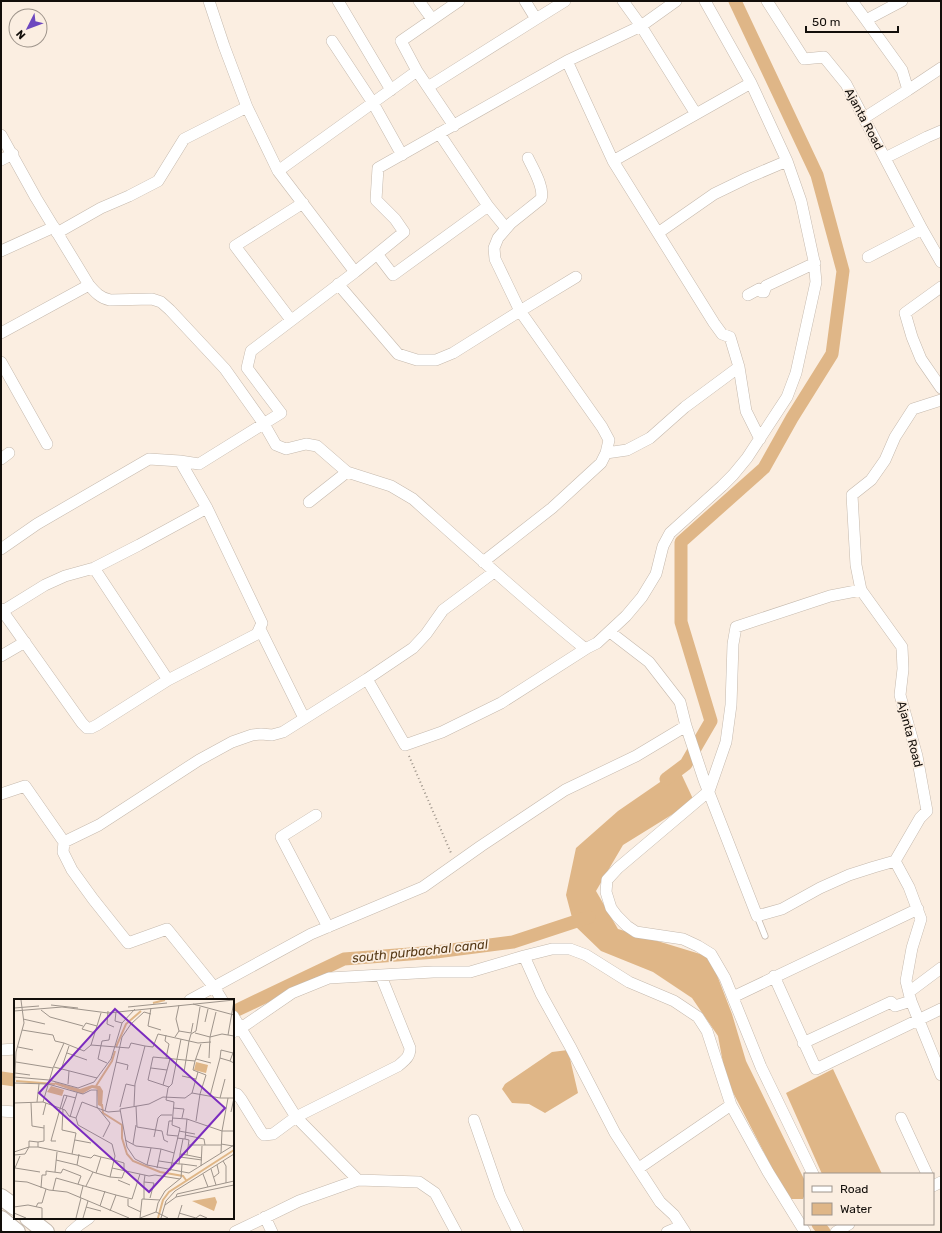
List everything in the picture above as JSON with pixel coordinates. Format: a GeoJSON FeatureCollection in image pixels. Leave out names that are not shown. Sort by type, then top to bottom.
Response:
{"type":"FeatureCollection","features":[{"type":"Feature","properties":{"kind":"main road"},"geometry":{"type":"LineString","coordinates":[[1,1197],[14,1205]]}},
{"type":"Feature","properties":{"kind":"main road"},"geometry":{"type":"LineString","coordinates":[[1,1219],[17,1232]]}},
{"type":"Feature","properties":{"kind":"main road"},"geometry":{"type":"LineString","coordinates":[[29,1219],[46,1232]]}},
{"type":"Feature","properties":{"kind":"street"},"geometry":{"type":"LineString","coordinates":[[209,1],[247,107],[278,171],[355,272]]}},
{"type":"Feature","properties":{"kind":"street"},"geometry":{"type":"LineString","coordinates":[[338,1],[391,90]]}},
{"type":"Feature","properties":{"kind":"street"},"geometry":{"type":"LineString","coordinates":[[419,1],[432,19]]}},
{"type":"Feature","properties":{"kind":"street"},"geometry":{"type":"LineString","coordinates":[[454,126],[418,71],[401,40],[459,1]]}},
{"type":"Feature","properties":{"kind":"street"},"geometry":{"type":"LineString","coordinates":[[525,1],[536,20]]}},
{"type":"Feature","properties":{"kind":"street"},"geometry":{"type":"LineString","coordinates":[[623,1],[641,26],[696,114]]}},
{"type":"Feature","properties":{"kind":"street"},"geometry":{"type":"LineString","coordinates":[[1,549],[37,524],[149,459],[199,464],[281,413],[247,368],[251,351],[355,272],[404,232],[395,219],[376,200],[378,168],[567,61],[641,26],[676,1]]}},
{"type":"Feature","properties":{"kind":"street"},"geometry":{"type":"LineString","coordinates":[[367,679],[404,746],[442,732],[501,702],[587,648],[598,643],[642,597],[652,583],[656,574],[663,546],[670,533],[722,486],[747,458],[787,397],[796,373],[816,282],[815,263],[801,201],[787,161],[751,83],[706,1]]}},
{"type":"Feature","properties":{"kind":"street","name":"Ajanta Road"},"geometry":{"type":"LineString","coordinates":[[767,1],[804,59],[824,57],[846,84],[922,229],[941,262]]}},
{"type":"Feature","properties":{"kind":"street"},"geometry":{"type":"LineString","coordinates":[[852,1],[902,70],[908,90]]}},
{"type":"Feature","properties":{"kind":"street"},"geometry":{"type":"LineString","coordinates":[[866,20],[902,1]]}},
{"type":"Feature","properties":{"kind":"street"},"geometry":{"type":"LineString","coordinates":[[428,86],[536,20],[560,2]]}},
{"type":"Feature","properties":{"kind":"street"},"geometry":{"type":"LineString","coordinates":[[332,41],[373,103],[402,155]]}},
{"type":"Feature","properties":{"kind":"street"},"geometry":{"type":"LineString","coordinates":[[567,61],[613,161],[714,323],[722,334],[730,337],[739,367],[746,411],[760,440]]}},
{"type":"Feature","properties":{"kind":"street"},"geometry":{"type":"LineString","coordinates":[[864,118],[941,68]]}},
{"type":"Feature","properties":{"kind":"street"},"geometry":{"type":"LineString","coordinates":[[278,171],[418,71]]}},
{"type":"Feature","properties":{"kind":"street"},"geometry":{"type":"LineString","coordinates":[[613,161],[751,83]]}},
{"type":"Feature","properties":{"kind":"street"},"geometry":{"type":"LineString","coordinates":[[1,251],[56,230],[158,181],[184,139],[247,107]]}},
{"type":"Feature","properties":{"kind":"street"},"geometry":{"type":"LineString","coordinates":[[885,158],[941,131]]}},
{"type":"Feature","properties":{"kind":"street"},"geometry":{"type":"LineString","coordinates":[[439,133],[488,206],[506,228]]}},
{"type":"Feature","properties":{"kind":"street"},"geometry":{"type":"LineString","coordinates":[[1,135],[88,285],[104,299],[152,300],[161,302],[225,369],[264,424],[276,445],[286,449],[306,444],[317,446],[347,472],[391,486],[403,493],[412,499],[494,572],[566,633],[584,648],[587,648]]}},
{"type":"Feature","properties":{"kind":"street"},"geometry":{"type":"LineString","coordinates":[[1,160],[13,154]]}},
{"type":"Feature","properties":{"kind":"street"},"geometry":{"type":"LineString","coordinates":[[483,562],[561,500],[601,464],[606,453],[609,440],[602,427],[520,311],[495,259],[494,248],[498,238],[510,223],[541,199],[542,196],[542,190],[528,158]]}},
{"type":"Feature","properties":{"kind":"street"},"geometry":{"type":"LineString","coordinates":[[658,233],[714,194],[787,161]]}},
{"type":"Feature","properties":{"kind":"street"},"geometry":{"type":"LineString","coordinates":[[291,320],[235,246],[303,203]]}},
{"type":"Feature","properties":{"kind":"street"},"geometry":{"type":"LineString","coordinates":[[377,254],[393,275],[488,206]]}},
{"type":"Feature","properties":{"kind":"street"},"geometry":{"type":"LineString","coordinates":[[868,257],[922,229]]}},
{"type":"Feature","properties":{"kind":"street"},"geometry":{"type":"LineString","coordinates":[[748,295],[759,289],[764,292],[766,286],[815,263]]}},
{"type":"Feature","properties":{"kind":"street"},"geometry":{"type":"LineString","coordinates":[[338,284],[398,354],[417,360],[436,360],[453,353],[576,277]]}},
{"type":"Feature","properties":{"kind":"street"},"geometry":{"type":"LineString","coordinates":[[1,333],[88,285]]}},
{"type":"Feature","properties":{"kind":"street"},"geometry":{"type":"LineString","coordinates":[[941,287],[905,313],[912,337],[921,359],[941,388]]}},
{"type":"Feature","properties":{"kind":"street"},"geometry":{"type":"LineString","coordinates":[[1,362],[47,444]]}},
{"type":"Feature","properties":{"kind":"street"},"geometry":{"type":"LineString","coordinates":[[606,453],[627,450],[650,438],[685,407],[739,367]]}},
{"type":"Feature","properties":{"kind":"street","name":"Ajanta Road"},"geometry":{"type":"LineString","coordinates":[[895,861],[920,818],[927,811],[918,756],[900,695],[903,670],[902,647],[861,590],[856,565],[852,495],[871,480],[885,460],[895,437],[913,409],[941,400]]}},
{"type":"Feature","properties":{"kind":"street"},"geometry":{"type":"LineString","coordinates":[[180,461],[207,508],[262,623],[260,630],[257,634],[168,680],[97,725],[88,728],[82,723],[2,610],[45,585],[65,576],[94,568],[207,508]]}},
{"type":"Feature","properties":{"kind":"street"},"geometry":{"type":"LineString","coordinates":[[309,502],[347,472]]}},
{"type":"Feature","properties":{"kind":"street"},"geometry":{"type":"LineString","coordinates":[[94,568],[168,680]]}},
{"type":"Feature","properties":{"kind":"street"},"geometry":{"type":"LineString","coordinates":[[64,842],[99,825],[199,760],[225,746],[252,735],[272,735],[283,732],[413,648],[426,634],[443,610],[494,572]]}},
{"type":"Feature","properties":{"kind":"street"},"geometry":{"type":"LineString","coordinates":[[812,1173],[761,1067],[725,978],[711,954],[683,939],[636,932],[627,926],[611,908],[606,892],[607,880],[618,868],[709,791],[726,742],[731,705],[733,644],[736,627],[830,596],[861,590]]}},
{"type":"Feature","properties":{"kind":"street"},"geometry":{"type":"LineString","coordinates":[[260,630],[304,718]]}},
{"type":"Feature","properties":{"kind":"street"},"geometry":{"type":"LineString","coordinates":[[610,632],[649,662],[680,702],[686,726],[704,780],[756,916],[782,909],[820,888],[849,875],[895,861],[909,887],[922,919],[912,948],[906,981],[910,996],[941,1075]]}},
{"type":"Feature","properties":{"kind":"street"},"geometry":{"type":"LineString","coordinates":[[1,656],[25,642]]}},
{"type":"Feature","properties":{"kind":"street"},"geometry":{"type":"LineString","coordinates":[[195,999],[218,994],[311,934],[423,887],[566,790],[636,756],[686,726]]}},
{"type":"Feature","properties":{"kind":"street"},"geometry":{"type":"LineString","coordinates":[[1,794],[25,786],[64,842],[63,852],[72,870],[128,943],[167,929],[218,994]]}},
{"type":"Feature","properties":{"kind":"street"},"geometry":{"type":"LineString","coordinates":[[316,815],[281,837],[328,927]]}},
{"type":"Feature","properties":{"kind":"street"},"geometry":{"type":"LineString","coordinates":[[733,997],[774,976],[918,909]]}},
{"type":"Feature","properties":{"kind":"street"},"geometry":{"type":"LineString","coordinates":[[358,1180],[296,1117],[236,1025],[292,993],[330,978],[433,972],[470,972],[552,949],[570,949],[586,955],[629,982],[674,1002],[698,1017],[707,1031],[731,1105],[805,1232]]}},
{"type":"Feature","properties":{"kind":"street"},"geometry":{"type":"LineString","coordinates":[[524,956],[541,994],[571,1048],[610,1125],[660,1202],[674,1215],[683,1229],[667,1232]]}},
{"type":"Feature","properties":{"kind":"street"},"geometry":{"type":"LineString","coordinates":[[803,1043],[891,1002],[895,1006],[910,996],[941,968]]}},
{"type":"Feature","properties":{"kind":"street"},"geometry":{"type":"LineString","coordinates":[[234,1093],[237,1094],[241,1099],[264,1135],[272,1134],[296,1117],[398,1066],[408,1058],[410,1048],[380,976]]}},
{"type":"Feature","properties":{"kind":"street"},"geometry":{"type":"LineString","coordinates":[[774,976],[816,1069],[941,1009]]}},
{"type":"Feature","properties":{"kind":"street"},"geometry":{"type":"LineString","coordinates":[[1,1050],[14,1049]]}},
{"type":"Feature","properties":{"kind":"street"},"geometry":{"type":"LineString","coordinates":[[639,1168],[731,1105]]}},
{"type":"Feature","properties":{"kind":"street"},"geometry":{"type":"LineString","coordinates":[[1,1111],[14,1112]]}},
{"type":"Feature","properties":{"kind":"street"},"geometry":{"type":"LineString","coordinates":[[901,1118],[927,1173]]}},
{"type":"Feature","properties":{"kind":"street"},"geometry":{"type":"LineString","coordinates":[[474,1120],[500,1195],[518,1232]]}},
{"type":"Feature","properties":{"kind":"street"},"geometry":{"type":"LineString","coordinates":[[236,1232],[299,1201],[358,1180],[419,1182],[435,1193],[456,1232]]}},
{"type":"Feature","properties":{"kind":"street"},"geometry":{"type":"LineString","coordinates":[[265,1218],[272,1232]]}},
{"type":"Feature","properties":{"kind":"street"},"geometry":{"type":"LineString","coordinates":[[71,1232],[86,1219]]}},
{"type":"Feature","properties":{"kind":"street"},"geometry":{"type":"LineString","coordinates":[[838,1230],[847,1225]]}},
{"type":"Feature","properties":{"kind":"lane"},"geometry":{"type":"LineString","coordinates":[[756,916],[765,936]]}},
{"type":"Feature","properties":{"kind":"path"},"geometry":{"type":"LineString","coordinates":[[404,746],[456,864]]}},
{"type":"Feature","properties":{"kind":"water"},"geometry":{"type":"Polygon","coordinates":[[[679,769],[694,801],[623,845],[596,891],[618,929],[710,957],[732,1014],[746,1061],[804,1179],[803,1199],[788,1199],[726,1079],[718,1036],[692,998],[653,972],[601,951],[574,925],[566,895],[576,848],[618,811],[679,769]]]}},
{"type":"Feature","properties":{"kind":"water"},"geometry":{"type":"Polygon","coordinates":[[[568,1050],[578,1093],[545,1113],[529,1104],[512,1103],[502,1089],[505,1084],[552,1052],[568,1050]]]}},
{"type":"Feature","properties":{"kind":"water"},"geometry":{"type":"Polygon","coordinates":[[[833,1069],[882,1173],[822,1173],[786,1093],[833,1069]]]}},
{"type":"Feature","properties":{"kind":"waterway"},"geometry":{"type":"LineString","coordinates":[[666,779],[686,764],[711,721],[681,622],[681,542],[764,468],[792,418],[832,354],[843,271],[817,175],[735,1]]}},
{"type":"Feature","properties":{"kind":"waterway","name":"south purbachal canal"},"geometry":{"type":"LineString","coordinates":[[234,1012],[344,959],[436,952],[513,942],[589,917]]}},
{"type":"Feature","properties":{"kind":"waterway","name":"south purbachal canal"},"geometry":{"type":"LineString","coordinates":[[1,1078],[14,1080]]}},
{"type":"Feature","properties":{"kind":"waterway"},"geometry":{"type":"LineString","coordinates":[[819,1225],[824,1232]]}}]}
